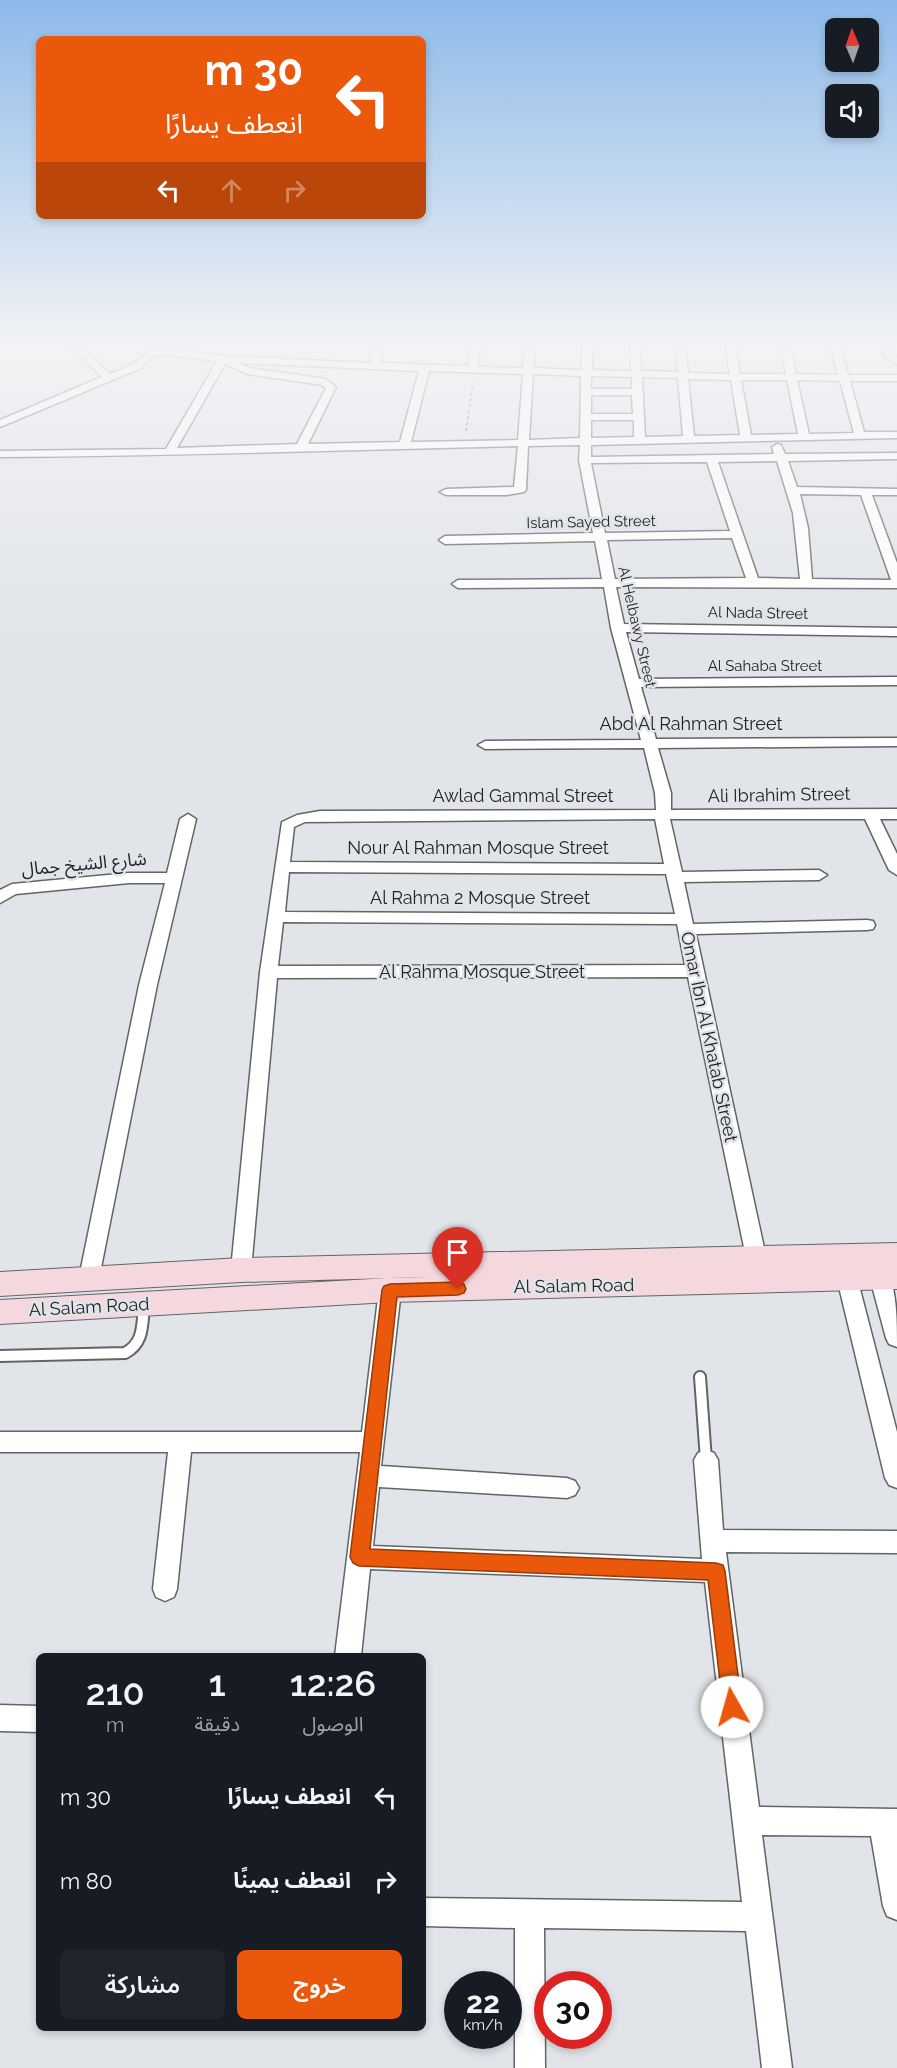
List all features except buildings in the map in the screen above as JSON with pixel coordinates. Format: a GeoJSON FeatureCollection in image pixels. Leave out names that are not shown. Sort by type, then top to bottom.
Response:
{"type":"FeatureCollection","features":[{"type":"Feature","properties":{"kind":"main road","name":"Al Salam Road"},"geometry":{"type":"LineString","coordinates":[[0,1284],[241,1270],[756,1257],[844,1267]]}},
{"type":"Feature","properties":{"kind":"main road","name":"Al Salam Road"},"geometry":{"type":"LineString","coordinates":[[0,1312],[887,1266]]}},
{"type":"Feature","properties":{"kind":"street"},"geometry":{"type":"LineString","coordinates":[[170,453],[176,442]]}},
{"type":"Feature","properties":{"kind":"street"},"geometry":{"type":"LineString","coordinates":[[301,448],[304,442]]}},
{"type":"Feature","properties":{"kind":"street"},"geometry":{"type":"LineString","coordinates":[[404,447],[405,442]]}},
{"type":"Feature","properties":{"kind":"street"},"geometry":{"type":"LineString","coordinates":[[0,454],[170,453],[626,442]]}},
{"type":"Feature","properties":{"kind":"street"},"geometry":{"type":"LineString","coordinates":[[774,442],[794,490],[803,526],[806,582]]}},
{"type":"Feature","properties":{"kind":"street","name":"Al Helbawy Street"},"geometry":{"type":"LineString","coordinates":[[585,443],[585,460],[618,628],[663,793],[662,816]]}},
{"type":"Feature","properties":{"kind":"street"},"geometry":{"type":"LineString","coordinates":[[446,492],[520,490],[522,444]]}},
{"type":"Feature","properties":{"kind":"street"},"geometry":{"type":"LineString","coordinates":[[585,460],[897,456]]}},
{"type":"Feature","properties":{"kind":"street"},"geometry":{"type":"LineString","coordinates":[[711,457],[753,582]]}},
{"type":"Feature","properties":{"kind":"street"},"geometry":{"type":"LineString","coordinates":[[794,490],[897,492]]}},
{"type":"Feature","properties":{"kind":"street"},"geometry":{"type":"LineString","coordinates":[[458,584],[897,582],[865,491]]}},
{"type":"Feature","properties":{"kind":"street","name":"Islam Sayed Street"},"geometry":{"type":"LineString","coordinates":[[445,540],[737,534]]}},
{"type":"Feature","properties":{"kind":"street","name":"Al Nada Street"},"geometry":{"type":"LineString","coordinates":[[618,628],[897,632]]}},
{"type":"Feature","properties":{"kind":"street","name":"Al Sahaba Street"},"geometry":{"type":"LineString","coordinates":[[632,683],[897,681]]}},
{"type":"Feature","properties":{"kind":"street","name":"Abd Al Rahman Street"},"geometry":{"type":"LineString","coordinates":[[485,745],[897,742]]}},
{"type":"Feature","properties":{"kind":"street","name":"Ali Ibrahim Street"},"geometry":{"type":"LineString","coordinates":[[662,816],[897,813]]}},
{"type":"Feature","properties":{"kind":"street"},"geometry":{"type":"LineString","coordinates":[[870,814],[897,870]]}},
{"type":"Feature","properties":{"kind":"street","name":"Awlad Gammal Street"},"geometry":{"type":"LineString","coordinates":[[282,867],[287,825],[302,818],[385,815],[662,816]]}},
{"type":"Feature","properties":{"kind":"street","name":"Omar Ibn Al Khatab Street"},"geometry":{"type":"LineString","coordinates":[[662,816],[756,1257]]}},
{"type":"Feature","properties":{"kind":"street"},"geometry":{"type":"LineString","coordinates":[[89,1278],[148,985],[188,819]]}},
{"type":"Feature","properties":{"kind":"street"},"geometry":{"type":"LineString","coordinates":[[241,1270],[269,972],[282,867]]}},
{"type":"Feature","properties":{"kind":"street","name":"Nour Al Rahman Mosque Street"},"geometry":{"type":"LineString","coordinates":[[282,867],[819,875]]}},
{"type":"Feature","properties":{"kind":"street","name":"شارع الشيخ جمال"},"geometry":{"type":"LineString","coordinates":[[0,898],[12,889],[129,878],[174,878]]}},
{"type":"Feature","properties":{"kind":"street","name":"Al Rahma 2 Mosque Street"},"geometry":{"type":"LineString","coordinates":[[276,916],[867,925]]}},
{"type":"Feature","properties":{"kind":"street","name":"Al Rahma Mosque Street"},"geometry":{"type":"LineString","coordinates":[[269,972],[695,971]]}},
{"type":"Feature","properties":{"kind":"street"},"geometry":{"type":"LineString","coordinates":[[887,1266],[897,1338]]}},
{"type":"Feature","properties":{"kind":"street"},"geometry":{"type":"LineString","coordinates":[[844,1267],[897,1478]]}},
{"type":"Feature","properties":{"kind":"street"},"geometry":{"type":"LineString","coordinates":[[348,1653],[390,1290]]}},
{"type":"Feature","properties":{"kind":"street"},"geometry":{"type":"LineString","coordinates":[[0,1442],[372,1442]]}},
{"type":"Feature","properties":{"kind":"street"},"geometry":{"type":"LineString","coordinates":[[165,1589],[181,1442]]}},
{"type":"Feature","properties":{"kind":"street"},"geometry":{"type":"LineString","coordinates":[[706,1460],[712,1541],[777,2068]]}},
{"type":"Feature","properties":{"kind":"street"},"geometry":{"type":"LineString","coordinates":[[368,1476],[567,1488]]}},
{"type":"Feature","properties":{"kind":"street"},"geometry":{"type":"LineString","coordinates":[[712,1541],[897,1542]]}},
{"type":"Feature","properties":{"kind":"street"},"geometry":{"type":"LineString","coordinates":[[359,1557],[716,1571]]}},
{"type":"Feature","properties":{"kind":"street"},"geometry":{"type":"LineString","coordinates":[[0,1718],[36,1719]]}},
{"type":"Feature","properties":{"kind":"street"},"geometry":{"type":"LineString","coordinates":[[746,1821],[890,1823],[897,1906]]}},
{"type":"Feature","properties":{"kind":"street"},"geometry":{"type":"LineString","coordinates":[[426,1912],[758,1917]]}},
{"type":"Feature","properties":{"kind":"street"},"geometry":{"type":"LineString","coordinates":[[529,1913],[530,2068]]}},
{"type":"Feature","properties":{"kind":"lane"},"geometry":{"type":"LineString","coordinates":[[0,1356],[118,1353],[131,1350],[140,1340],[145,1304]]}},
{"type":"Feature","properties":{"kind":"lane"},"geometry":{"type":"LineString","coordinates":[[700,1377],[706,1460]]}},
{"type":"Feature","properties":{"kind":"path"},"geometry":{"type":"LineString","coordinates":[[464,446],[465,442]]}},
{"type":"Feature","properties":{"kind":"route"},"geometry":{"type":"LineString","coordinates":[[458,1289],[390,1290],[359,1557],[716,1571],[732,1707]]}}]}
